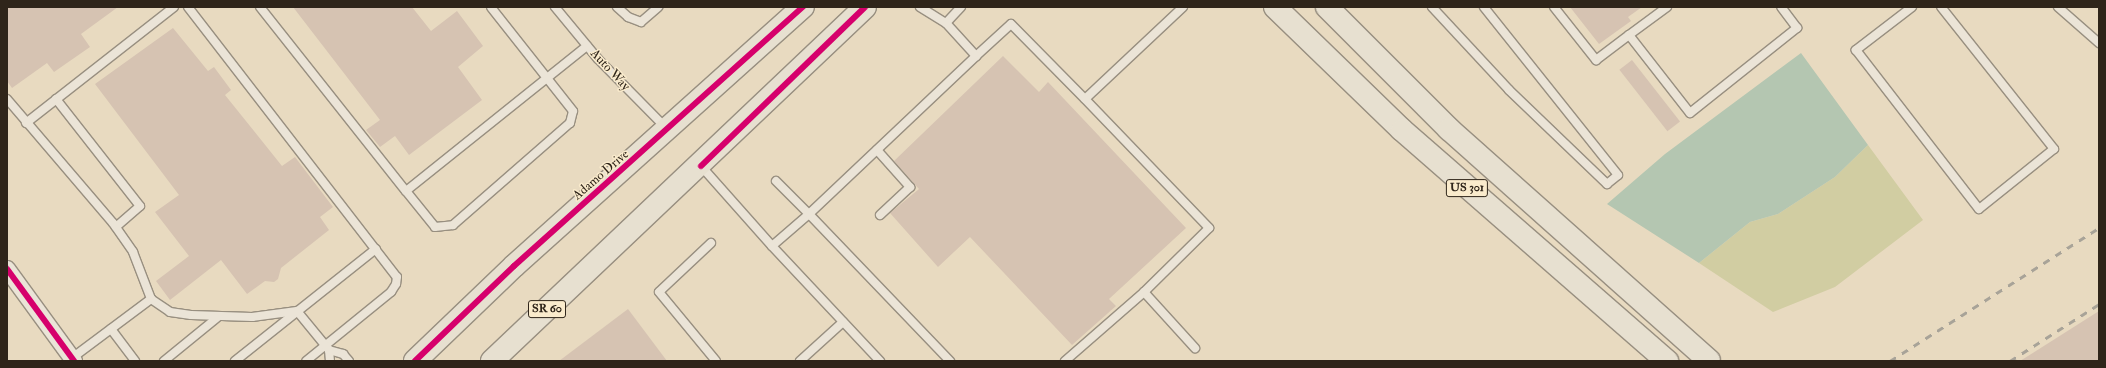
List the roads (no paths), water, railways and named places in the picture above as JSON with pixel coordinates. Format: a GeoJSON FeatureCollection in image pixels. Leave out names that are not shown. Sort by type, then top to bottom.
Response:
{"type":"FeatureCollection","features":[{"type":"Feature","properties":{"kind":"main road","name":"Adamo Drive"},"geometry":{"type":"LineString","coordinates":[[415,361],[514,266],[668,130],[803,7]]}},
{"type":"Feature","properties":{"kind":"main road","name":"SR 60"},"geometry":{"type":"LineString","coordinates":[[492,361],[701,166],[865,7]]}},
{"type":"Feature","properties":{"kind":"main road","name":"US 301"},"geometry":{"type":"LineString","coordinates":[[1274,7],[1402,130],[1667,361]]}},
{"type":"Feature","properties":{"kind":"main road","name":"US 301"},"geometry":{"type":"LineString","coordinates":[[1327,7],[1449,129],[1709,361]]}},
{"type":"Feature","properties":{"kind":"street"},"geometry":{"type":"LineString","coordinates":[[7,269],[73,360]]}},
{"type":"Feature","properties":{"kind":"lane"},"geometry":{"type":"LineString","coordinates":[[26,123],[174,7]]}},
{"type":"Feature","properties":{"kind":"lane"},"geometry":{"type":"LineString","coordinates":[[188,7],[376,249],[396,277],[396,284],[391,292],[327,347],[306,361]]}},
{"type":"Feature","properties":{"kind":"lane"},"geometry":{"type":"LineString","coordinates":[[260,7],[435,227],[453,226],[570,123],[573,111],[490,7]]}},
{"type":"Feature","properties":{"kind":"lane","name":"Auto Way"},"geometry":{"type":"LineString","coordinates":[[555,7],[588,46],[668,130]]}},
{"type":"Feature","properties":{"kind":"lane"},"geometry":{"type":"LineString","coordinates":[[617,7],[628,17],[641,22],[658,7]]}},
{"type":"Feature","properties":{"kind":"lane"},"geometry":{"type":"LineString","coordinates":[[920,7],[946,23],[976,56]]}},
{"type":"Feature","properties":{"kind":"lane"},"geometry":{"type":"LineString","coordinates":[[946,23],[962,7]]}},
{"type":"Feature","properties":{"kind":"lane"},"geometry":{"type":"LineString","coordinates":[[1085,99],[1183,7]]}},
{"type":"Feature","properties":{"kind":"lane"},"geometry":{"type":"LineString","coordinates":[[1432,7],[1509,90],[1607,184],[1618,175],[1484,7]]}},
{"type":"Feature","properties":{"kind":"lane"},"geometry":{"type":"LineString","coordinates":[[1554,7],[1596,60],[1668,7]]}},
{"type":"Feature","properties":{"kind":"lane"},"geometry":{"type":"LineString","coordinates":[[1629,35],[1690,113],[1797,28],[1781,7]]}},
{"type":"Feature","properties":{"kind":"lane"},"geometry":{"type":"LineString","coordinates":[[1912,7],[1856,50],[1979,208],[2054,150],[1941,7]]}},
{"type":"Feature","properties":{"kind":"lane"},"geometry":{"type":"LineString","coordinates":[[2058,7],[2099,43]]}},
{"type":"Feature","properties":{"kind":"lane"},"geometry":{"type":"LineString","coordinates":[[772,246],[809,214],[1011,24],[1209,228],[1144,292],[1065,361]]}},
{"type":"Feature","properties":{"kind":"lane"},"geometry":{"type":"LineString","coordinates":[[406,191],[588,46]]}},
{"type":"Feature","properties":{"kind":"lane"},"geometry":{"type":"LineString","coordinates":[[7,99],[116,227],[133,252],[151,299],[170,312],[218,317],[274,316],[297,311]]}},
{"type":"Feature","properties":{"kind":"lane"},"geometry":{"type":"LineString","coordinates":[[56,99],[140,206],[116,227]]}},
{"type":"Feature","properties":{"kind":"lane"},"geometry":{"type":"LineString","coordinates":[[876,150],[910,187],[880,215]]}},
{"type":"Feature","properties":{"kind":"lane"},"geometry":{"type":"LineString","coordinates":[[701,166],[772,246],[880,361]]}},
{"type":"Feature","properties":{"kind":"lane"},"geometry":{"type":"LineString","coordinates":[[776,181],[950,361]]}},
{"type":"Feature","properties":{"kind":"lane"},"geometry":{"type":"LineString","coordinates":[[710,243],[659,292],[716,361]]}},
{"type":"Feature","properties":{"kind":"lane"},"geometry":{"type":"LineString","coordinates":[[235,361],[376,249]]}},
{"type":"Feature","properties":{"kind":"lane"},"geometry":{"type":"LineString","coordinates":[[1144,292],[1194,348]]}},
{"type":"Feature","properties":{"kind":"lane"},"geometry":{"type":"LineString","coordinates":[[73,360],[151,299]]}},
{"type":"Feature","properties":{"kind":"lane"},"geometry":{"type":"LineString","coordinates":[[297,311],[327,347],[342,354],[349,361]]}},
{"type":"Feature","properties":{"kind":"lane"},"geometry":{"type":"LineString","coordinates":[[164,361],[218,317]]}},
{"type":"Feature","properties":{"kind":"lane"},"geometry":{"type":"LineString","coordinates":[[800,361],[843,322]]}},
{"type":"Feature","properties":{"kind":"lane"},"geometry":{"type":"LineString","coordinates":[[111,329],[135,361]]}},
{"type":"Feature","properties":{"kind":"lane"},"geometry":{"type":"LineString","coordinates":[[327,347],[330,361]]}},
{"type":"Feature","properties":{"kind":"railway"},"geometry":{"type":"LineString","coordinates":[[1890,361],[2099,228]]}},
{"type":"Feature","properties":{"kind":"railway"},"geometry":{"type":"LineString","coordinates":[[2010,361],[2099,304]]}}]}
